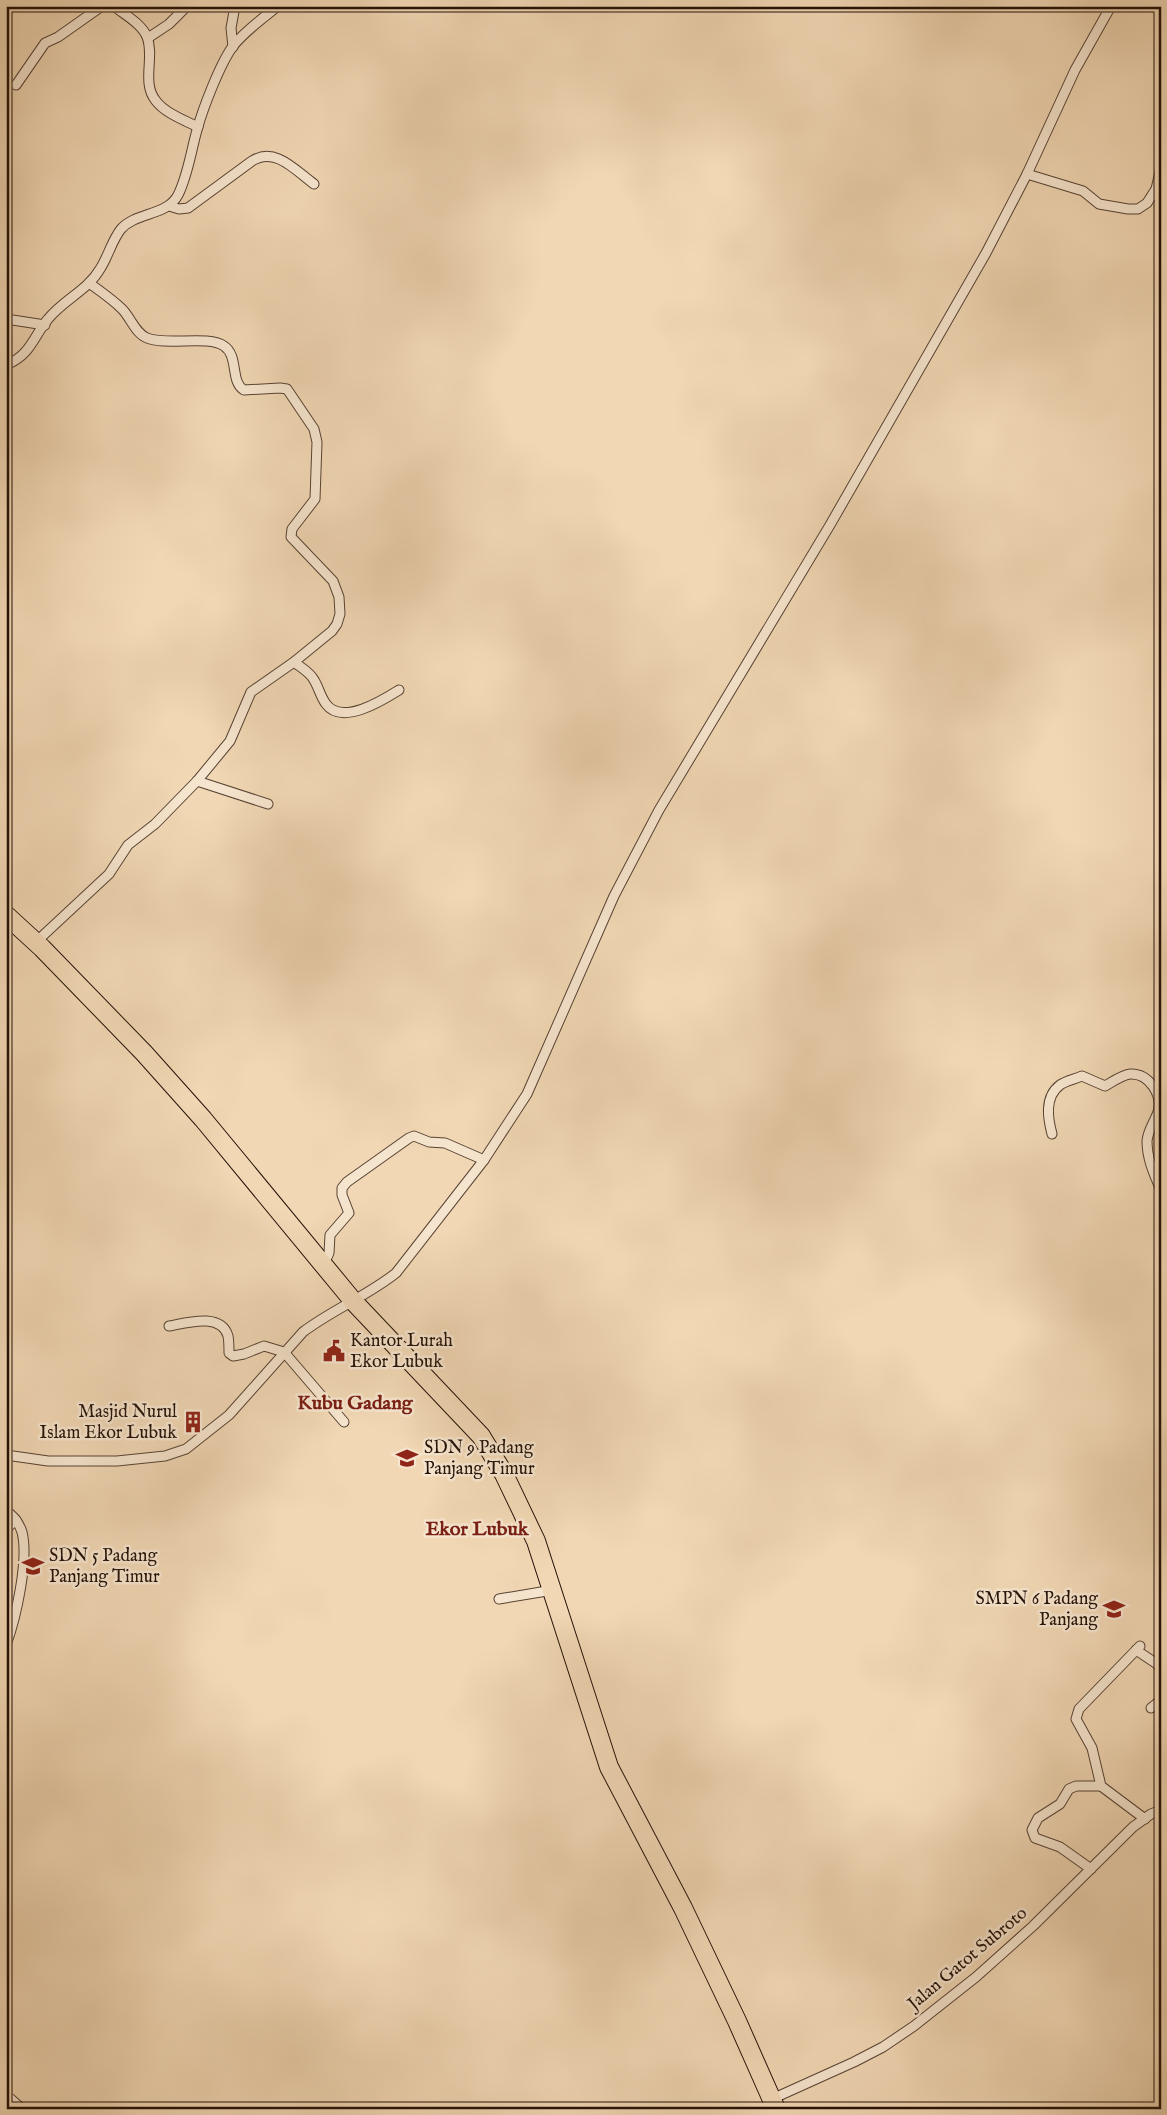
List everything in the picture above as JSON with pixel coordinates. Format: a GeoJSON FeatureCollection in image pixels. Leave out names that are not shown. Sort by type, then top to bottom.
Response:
{"type":"FeatureCollection","features":[{"type":"Feature","properties":{"kind":"highway"},"geometry":{"type":"LineString","coordinates":[[6,915],[36,942],[144,1053],[196,1112],[354,1302],[481,1436],[490,1448],[536,1541],[609,1767],[683,1908],[774,2104]]}},
{"type":"Feature","properties":{"kind":"street"},"geometry":{"type":"LineString","coordinates":[[16,85],[45,43],[58,37],[102,6]]}},
{"type":"Feature","properties":{"kind":"street"},"geometry":{"type":"LineString","coordinates":[[114,6],[141,28],[148,38],[149,85],[152,95],[161,107],[198,127]]}},
{"type":"Feature","properties":{"kind":"street"},"geometry":{"type":"LineString","coordinates":[[148,38],[169,24],[187,6]]}},
{"type":"Feature","properties":{"kind":"street"},"geometry":{"type":"LineString","coordinates":[[233,46],[231,28],[235,6]]}},
{"type":"Feature","properties":{"kind":"street"},"geometry":{"type":"LineString","coordinates":[[6,365],[14,362],[30,349],[48,319],[89,283],[99,271],[120,230],[132,219],[169,206],[177,195],[189,162],[198,127],[214,85],[233,46],[278,6]]}},
{"type":"Feature","properties":{"kind":"street"},"geometry":{"type":"LineString","coordinates":[[6,1455],[48,1461],[117,1461],[165,1456],[186,1449],[229,1415],[284,1352],[315,1323],[354,1302],[396,1273],[484,1160],[527,1094],[614,896],[659,810],[830,525],[986,253],[1027,174],[1075,70],[1111,6]]}},
{"type":"Feature","properties":{"kind":"street"},"geometry":{"type":"LineString","coordinates":[[169,206],[179,209],[188,208],[252,161],[264,156],[280,159],[314,184]]}},
{"type":"Feature","properties":{"kind":"street"},"geometry":{"type":"LineString","coordinates":[[1027,174],[1083,191],[1099,204],[1128,209],[1138,209],[1147,203],[1156,189],[1160,174]]}},
{"type":"Feature","properties":{"kind":"street"},"geometry":{"type":"LineString","coordinates":[[36,942],[109,874],[128,845],[155,824],[197,781],[230,741],[251,692],[294,662],[332,631],[337,624],[340,614],[339,596],[333,581],[290,537],[292,529],[315,499],[317,442],[312,424],[288,389],[249,391],[240,388],[232,356],[225,346],[214,342],[148,338],[137,330],[124,310],[89,283]]}},
{"type":"Feature","properties":{"kind":"street"},"geometry":{"type":"LineString","coordinates":[[6,320],[45,325]]}},
{"type":"Feature","properties":{"kind":"street"},"geometry":{"type":"LineString","coordinates":[[294,662],[314,679],[321,697],[327,706],[334,711],[346,712],[370,707],[399,690]]}},
{"type":"Feature","properties":{"kind":"street"},"geometry":{"type":"LineString","coordinates":[[197,781],[268,804]]}},
{"type":"Feature","properties":{"kind":"street"},"geometry":{"type":"LineString","coordinates":[[1052,1134],[1047,1117],[1050,1099],[1059,1086],[1082,1076],[1105,1086],[1129,1074],[1144,1076],[1155,1088],[1158,1111],[1149,1129],[1147,1142],[1152,1168],[1161,1190]]}},
{"type":"Feature","properties":{"kind":"street"},"geometry":{"type":"LineString","coordinates":[[323,1266],[329,1253],[330,1235],[349,1213],[341,1193],[342,1188],[409,1138],[414,1136],[429,1142],[444,1142],[484,1160]]}},
{"type":"Feature","properties":{"kind":"street"},"geometry":{"type":"LineString","coordinates":[[169,1326],[200,1320],[219,1326],[226,1333],[230,1353],[233,1356],[264,1346],[284,1352],[344,1422]]}},
{"type":"Feature","properties":{"kind":"street"},"geometry":{"type":"LineString","coordinates":[[6,1511],[16,1520],[22,1532],[23,1565],[12,1629],[6,1646]]}},
{"type":"Feature","properties":{"kind":"street"},"geometry":{"type":"LineString","coordinates":[[6,1529],[16,1520]]}},
{"type":"Feature","properties":{"kind":"street"},"geometry":{"type":"LineString","coordinates":[[499,1599],[553,1590]]}},
{"type":"Feature","properties":{"kind":"street"},"geometry":{"type":"LineString","coordinates":[[1101,1786],[1092,1748],[1078,1724],[1076,1714],[1138,1648],[1157,1664],[1161,1670]]}},
{"type":"Feature","properties":{"kind":"street"},"geometry":{"type":"LineString","coordinates":[[1151,1708],[1161,1700]]}},
{"type":"Feature","properties":{"kind":"street"},"geometry":{"type":"LineString","coordinates":[[1091,1869],[1060,1847],[1035,1838],[1032,1830],[1038,1818],[1060,1804],[1068,1788],[1076,1786],[1101,1786],[1145,1818]]}},
{"type":"Feature","properties":{"kind":"street","name":"Jalan Gatot Subroto"},"geometry":{"type":"LineString","coordinates":[[774,2104],[883,2047],[914,2026],[976,1977],[1033,1926],[1109,1849],[1145,1818],[1161,1810]]}},
{"type":"Feature","properties":{"kind":"street"},"geometry":{"type":"LineString","coordinates":[[6,2097],[22,2109]]}},
{"type":"Feature","properties":{"kind":"place","name":"Kantor Lurah Ekor Lubuk"},"geometry":{"type":"Point","coordinates":[334,1351]}},
{"type":"Feature","properties":{"kind":"place","name":"Masjid Nurul Islam Ekor Lubuk"},"geometry":{"type":"Point","coordinates":[193,1422]}},
{"type":"Feature","properties":{"kind":"place","name":"SDN 9 Padang Panjang Timur"},"geometry":{"type":"Point","coordinates":[407,1458]}},
{"type":"Feature","properties":{"kind":"place","name":"SDN 5 Padang Panjang Timur"},"geometry":{"type":"Point","coordinates":[33,1566]}},
{"type":"Feature","properties":{"kind":"place","name":"SMPN 6 Padang Panjang"},"geometry":{"type":"Point","coordinates":[1114,1609]}},
{"type":"Feature","properties":{"kind":"district","name":"Kubu Gadang"},"geometry":{"type":"Point","coordinates":[355,1403]}},
{"type":"Feature","properties":{"kind":"district","name":"Ekor Lubuk"},"geometry":{"type":"Point","coordinates":[477,1529]}}]}
